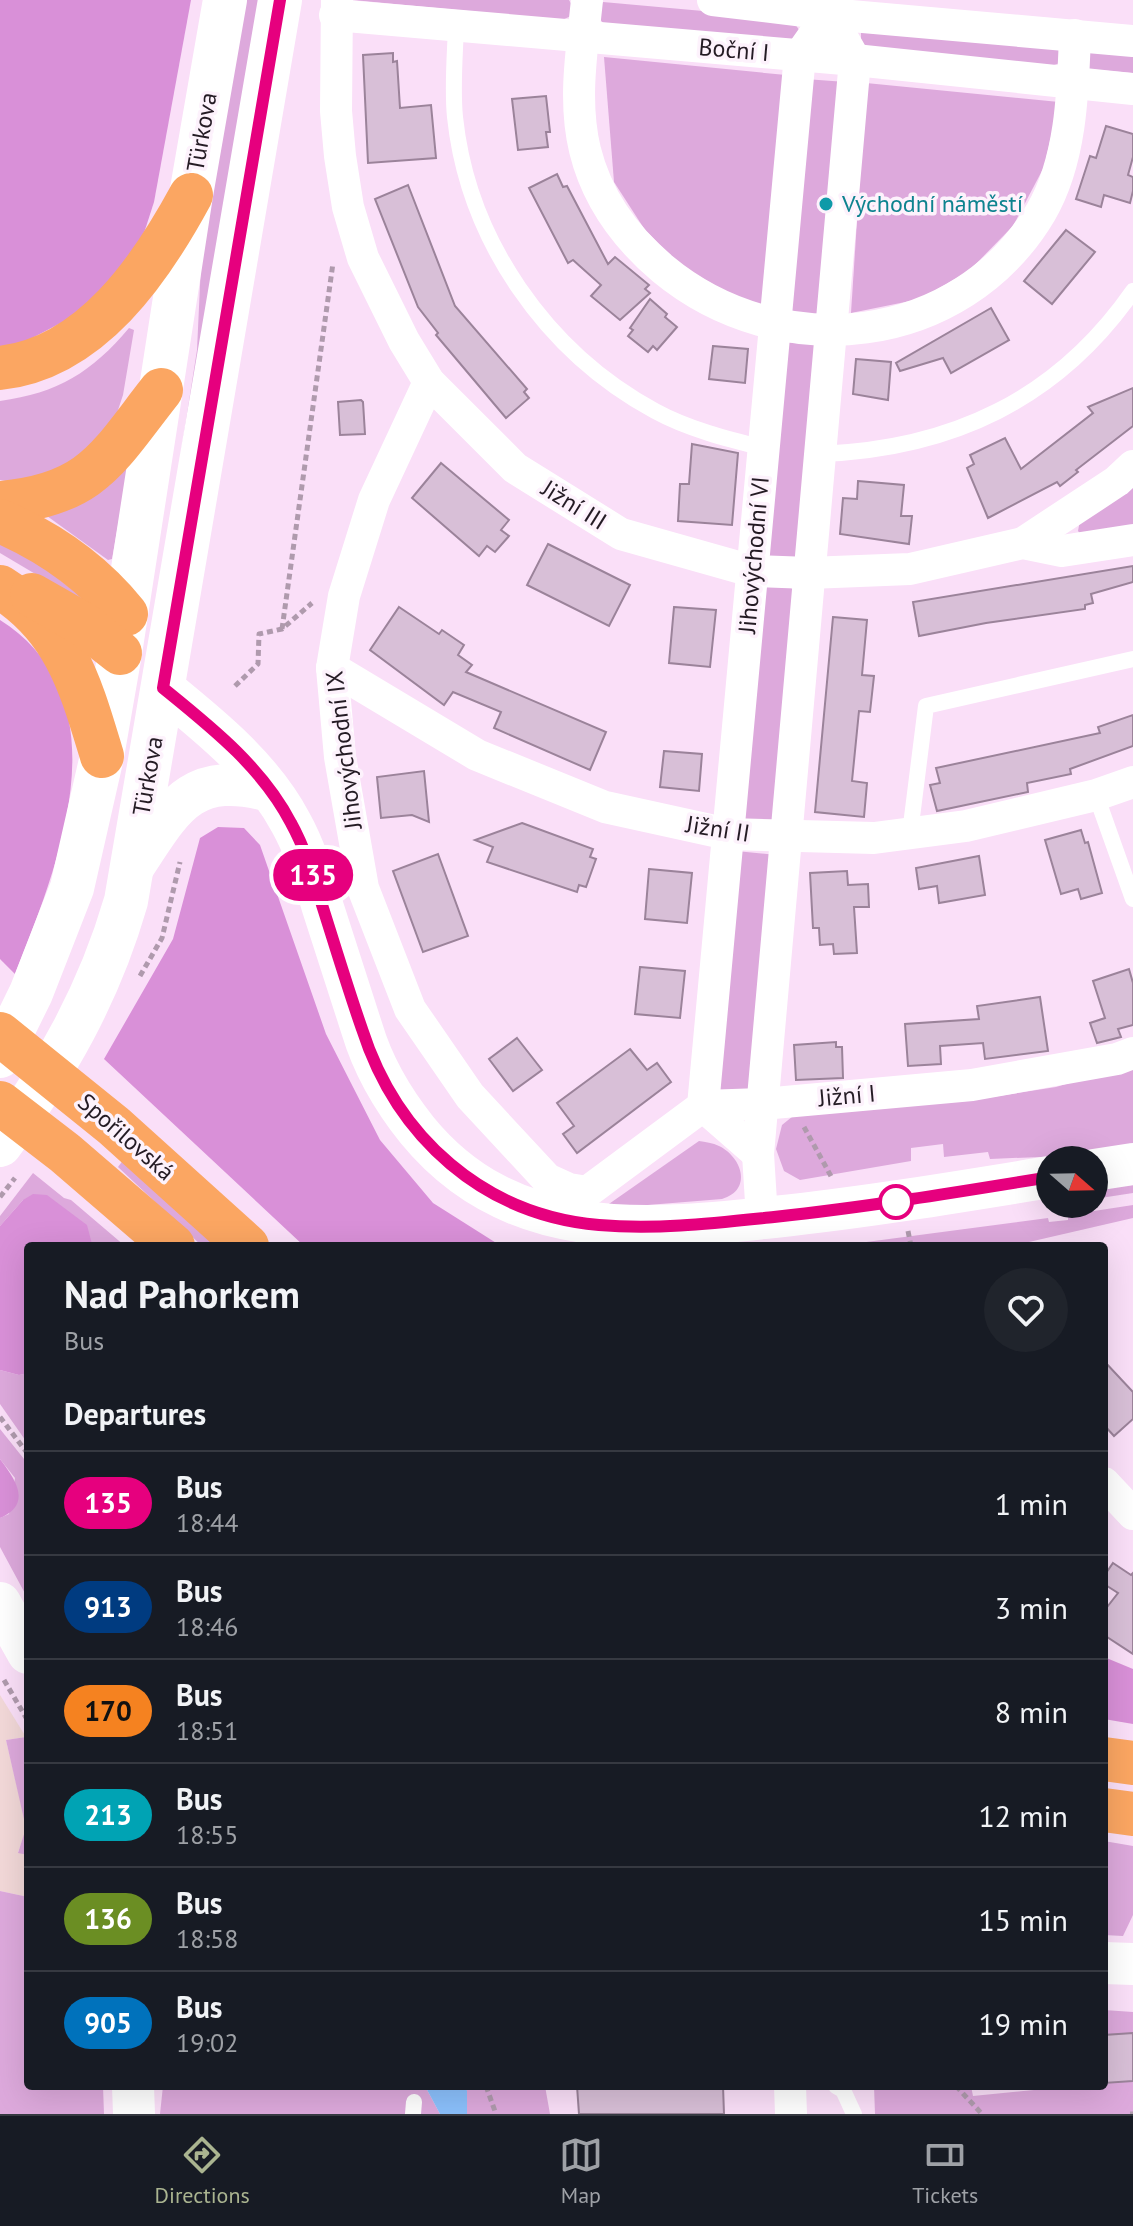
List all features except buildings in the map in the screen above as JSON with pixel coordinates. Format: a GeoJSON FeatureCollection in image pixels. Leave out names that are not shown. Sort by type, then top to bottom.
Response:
{"type":"FeatureCollection","features":[{"type":"Feature","properties":{"kind":"highway"},"geometry":{"type":"LineString","coordinates":[[0,368],[33,361],[54,352],[74,341],[103,315],[153,258],[191,195]]}},
{"type":"Feature","properties":{"kind":"highway"},"geometry":{"type":"LineString","coordinates":[[0,503],[35,500],[73,486],[104,461],[161,390]]}},
{"type":"Feature","properties":{"kind":"highway"},"geometry":{"type":"LineString","coordinates":[[0,521],[78,566],[109,593],[123,634]]}},
{"type":"Feature","properties":{"kind":"highway"},"geometry":{"type":"LineString","coordinates":[[0,585],[123,634]]}},
{"type":"Feature","properties":{"kind":"highway"},"geometry":{"type":"LineString","coordinates":[[0,585],[29,608],[70,662],[102,756]]}},
{"type":"Feature","properties":{"kind":"highway"},"geometry":{"type":"LineString","coordinates":[[0,1021],[43,1067]]}},
{"type":"Feature","properties":{"kind":"highway","name":"Spořilovská"},"geometry":{"type":"LineString","coordinates":[[0,1034],[114,1126],[243,1242]]}},
{"type":"Feature","properties":{"kind":"highway"},"geometry":{"type":"LineString","coordinates":[[0,1103],[85,1170],[168,1242]]}},
{"type":"Feature","properties":{"kind":"highway"},"geometry":{"type":"LineString","coordinates":[[1108,1760],[1133,1763]]}},
{"type":"Feature","properties":{"kind":"highway"},"geometry":{"type":"LineString","coordinates":[[1108,1811],[1133,1814]]}},
{"type":"Feature","properties":{"kind":"main road","name":"Türkova"},"geometry":{"type":"LineString","coordinates":[[0,1056],[31,993],[67,900],[102,756],[225,0]]}},
{"type":"Feature","properties":{"kind":"main road","name":"Türkova"},"geometry":{"type":"LineString","coordinates":[[0,1145],[41,1089],[97,984],[117,932],[132,869],[280,0]]}},
{"type":"Feature","properties":{"kind":"main road"},"geometry":{"type":"LineString","coordinates":[[123,634],[163,688]]}},
{"type":"Feature","properties":{"kind":"street"},"geometry":{"type":"LineString","coordinates":[[587,0],[579,87],[580,124],[585,152],[607,207],[634,242],[677,280],[720,305],[775,324],[831,331],[892,324],[928,312],[961,295],[991,272],[1021,242],[1042,210],[1057,174],[1073,84],[1075,35]]}},
{"type":"Feature","properties":{"kind":"street","name":"Boční I"},"geometry":{"type":"LineString","coordinates":[[713,0],[1021,14],[1075,35],[1133,41]]}},
{"type":"Feature","properties":{"kind":"street"},"geometry":{"type":"LineString","coordinates":[[762,1218],[758,1154],[776,1103],[786,837],[855,60],[830,7]]}},
{"type":"Feature","properties":{"kind":"street","name":"Jihovýchodní VI"},"geometry":{"type":"LineString","coordinates":[[703,1106],[800,55],[830,7]]}},
{"type":"Feature","properties":{"kind":"street","name":"Boční I"},"geometry":{"type":"LineString","coordinates":[[336,8],[456,26],[855,60],[1133,89]]}},
{"type":"Feature","properties":{"kind":"street","name":"Jižní III"},"geometry":{"type":"LineString","coordinates":[[336,8],[336,111],[348,207],[363,258],[404,341],[429,382],[515,468],[621,534],[752,571],[809,573],[910,569],[1023,543],[1062,551],[1133,540]]}},
{"type":"Feature","properties":{"kind":"street","name":"Jihovýchodní IX"},"geometry":{"type":"LineString","coordinates":[[429,382],[374,500],[344,596],[332,668],[340,757],[363,888],[410,1009],[470,1096],[547,1179],[569,1189],[587,1192],[703,1106]]}},
{"type":"Feature","properties":{"kind":"street"},"geometry":{"type":"LineString","coordinates":[[1023,543],[1117,481],[1133,466]]}},
{"type":"Feature","properties":{"kind":"street","name":"Jižní II"},"geometry":{"type":"LineString","coordinates":[[332,668],[477,755],[605,807],[728,834],[874,838],[966,826],[1096,795],[1133,782]]}},
{"type":"Feature","properties":{"kind":"street"},"geometry":{"type":"LineString","coordinates":[[163,688],[211,727],[251,767],[291,822],[306,856],[363,1034],[386,1087],[437,1154],[464,1177],[500,1198],[566,1219],[597,1225],[652,1227],[838,1210],[1036,1179]]}},
{"type":"Feature","properties":{"kind":"street"},"geometry":{"type":"LineString","coordinates":[[132,869],[170,811],[185,798],[224,784],[236,783],[270,791]]}},
{"type":"Feature","properties":{"kind":"street","name":"Jižní I"},"geometry":{"type":"LineString","coordinates":[[703,1106],[776,1103],[972,1085],[1117,1059],[1133,1053]]}},
{"type":"Feature","properties":{"kind":"street"},"geometry":{"type":"LineString","coordinates":[[703,1106],[758,1154]]}},
{"type":"Feature","properties":{"kind":"street"},"geometry":{"type":"LineString","coordinates":[[1108,1168],[1133,1164]]}},
{"type":"Feature","properties":{"kind":"street"},"geometry":{"type":"LineString","coordinates":[[1108,1487],[1133,1514]]}},
{"type":"Feature","properties":{"kind":"street"},"geometry":{"type":"LineString","coordinates":[[1108,1963],[1133,1964]]}},
{"type":"Feature","properties":{"kind":"street"},"geometry":{"type":"LineString","coordinates":[[133,2090],[134,2114]]}},
{"type":"Feature","properties":{"kind":"street"},"geometry":{"type":"LineString","coordinates":[[790,2090],[791,2114]]}},
{"type":"Feature","properties":{"kind":"lane"},"geometry":{"type":"LineString","coordinates":[[456,26],[455,115],[461,157],[474,204],[517,287],[546,325],[574,353],[645,405],[690,427],[764,448]]}},
{"type":"Feature","properties":{"kind":"lane"},"geometry":{"type":"LineString","coordinates":[[820,454],[882,449],[926,440],[1002,410],[1074,361],[1119,312],[1133,291]]}},
{"type":"Feature","properties":{"kind":"lane"},"geometry":{"type":"LineString","coordinates":[[910,833],[926,706],[1133,659]]}},
{"type":"Feature","properties":{"kind":"lane"},"geometry":{"type":"LineString","coordinates":[[1096,795],[1133,899]]}},
{"type":"Feature","properties":{"kind":"lane"},"geometry":{"type":"LineString","coordinates":[[843,2090],[854,2114]]}},
{"type":"Feature","properties":{"kind":"path"},"geometry":{"type":"LineString","coordinates":[[282,629],[334,260]]}},
{"type":"Feature","properties":{"kind":"path"},"geometry":{"type":"LineString","coordinates":[[235,686],[258,664],[259,634],[282,629],[312,602],[344,596]]}},
{"type":"Feature","properties":{"kind":"path"},"geometry":{"type":"LineString","coordinates":[[776,1103],[834,1180],[838,1210]]}},
{"type":"Feature","properties":{"kind":"path"},"geometry":{"type":"LineString","coordinates":[[0,1417],[24,1449]]}},
{"type":"Feature","properties":{"kind":"path"},"geometry":{"type":"LineString","coordinates":[[9,1642],[24,1704]]}},
{"type":"Feature","properties":{"kind":"path"},"geometry":{"type":"LineString","coordinates":[[487,2090],[496,2114]]}},
{"type":"Feature","properties":{"kind":"path"},"geometry":{"type":"LineString","coordinates":[[960,2090],[982,2114]]}},
{"type":"Feature","properties":{"kind":"shaded area"},"geometry":{"type":"Polygon","coordinates":[[[0,0],[191,0],[154,202],[132,256],[93,306],[0,355],[0,0]]]}},
{"type":"Feature","properties":{"kind":"shaded area"},"geometry":{"type":"Polygon","coordinates":[[[242,0],[260,0],[174,497],[197,350],[203,221],[242,0]]]}},
{"type":"Feature","properties":{"kind":"shaded area"},"geometry":{"type":"Polygon","coordinates":[[[353,0],[569,0],[573,7],[571,16],[562,20],[353,0]]]}},
{"type":"Feature","properties":{"kind":"shaded area"},"geometry":{"type":"Polygon","coordinates":[[[603,2],[792,19],[799,30],[791,41],[603,23],[596,14],[603,2]]]}},
{"type":"Feature","properties":{"kind":"shaded area"},"geometry":{"type":"Polygon","coordinates":[[[865,29],[1056,45],[1062,52],[1063,62],[1051,66],[866,48],[861,41],[861,33],[865,29]]]}},
{"type":"Feature","properties":{"kind":"shaded area"},"geometry":{"type":"Polygon","coordinates":[[[1085,52],[1133,53],[1133,73],[1087,69],[1085,52]]]}},
{"type":"Feature","properties":{"kind":"shaded area"},"geometry":{"type":"Polygon","coordinates":[[[604,57],[786,75],[762,306],[731,295],[682,266],[645,230],[614,182],[604,57]]]}},
{"type":"Feature","properties":{"kind":"shaded area"},"geometry":{"type":"Polygon","coordinates":[[[805,79],[846,82],[818,317],[788,313],[805,79]]]}},
{"type":"Feature","properties":{"kind":"shaded area"},"geometry":{"type":"Polygon","coordinates":[[[866,83],[1059,102],[1044,167],[1013,226],[969,271],[920,299],[851,313],[866,83]]]}},
{"type":"Feature","properties":{"kind":"shaded area"},"geometry":{"type":"Polygon","coordinates":[[[129,328],[134,330],[123,395],[116,416],[72,468],[12,482],[0,480],[0,401],[39,392],[72,378],[101,357],[129,328]]]}},
{"type":"Feature","properties":{"kind":"shaded area"},"geometry":{"type":"Polygon","coordinates":[[[781,342],[823,345],[805,558],[767,564],[781,342]]]}},
{"type":"Feature","properties":{"kind":"shaded area"},"geometry":{"type":"Polygon","coordinates":[[[122,466],[128,469],[112,559],[108,560],[47,516],[122,466]]]}},
{"type":"Feature","properties":{"kind":"shaded area"},"geometry":{"type":"Polygon","coordinates":[[[1133,487],[1133,533],[1084,538],[1078,531],[1080,520],[1133,487]]]}},
{"type":"Feature","properties":{"kind":"shaded area"},"geometry":{"type":"Polygon","coordinates":[[[0,542],[44,567],[101,613],[0,553],[0,542]]]}},
{"type":"Feature","properties":{"kind":"shaded area"},"geometry":{"type":"Polygon","coordinates":[[[760,587],[789,587],[801,593],[778,831],[738,830],[760,587]]]}},
{"type":"Feature","properties":{"kind":"shaded area"},"geometry":{"type":"Polygon","coordinates":[[[0,620],[39,654],[62,694],[71,739],[71,786],[62,836],[49,884],[15,974],[0,959],[0,620]]]}},
{"type":"Feature","properties":{"kind":"shaded area"},"geometry":{"type":"Polygon","coordinates":[[[218,827],[244,828],[260,845],[326,1034],[380,1140],[433,1203],[495,1242],[300,1242],[104,1059],[173,939],[200,838],[218,827]]]}},
{"type":"Feature","properties":{"kind":"shaded area"},"geometry":{"type":"Polygon","coordinates":[[[736,851],[777,855],[754,1092],[718,1093],[736,851]]]}},
{"type":"Feature","properties":{"kind":"shaded area"},"geometry":{"type":"Polygon","coordinates":[[[1133,1064],[1133,1146],[1108,1151],[1108,1146],[1036,1146],[1036,1157],[990,1159],[988,1152],[944,1157],[943,1144],[911,1148],[911,1161],[800,1180],[784,1171],[776,1149],[782,1125],[798,1112],[966,1101],[1056,1087],[1133,1064]]]}},
{"type":"Feature","properties":{"kind":"shaded area"},"geometry":{"type":"Polygon","coordinates":[[[699,1141],[719,1146],[734,1158],[741,1181],[732,1195],[722,1199],[606,1206],[699,1141]]]}},
{"type":"Feature","properties":{"kind":"shaded area"},"geometry":{"type":"Polygon","coordinates":[[[124,1159],[217,1242],[198,1242],[118,1167],[124,1159]]]}},
{"type":"Feature","properties":{"kind":"shaded area"},"geometry":{"type":"Polygon","coordinates":[[[33,1173],[120,1242],[89,1242],[23,1200],[0,1226],[0,1216],[33,1173]]]}},
{"type":"Feature","properties":{"kind":"shaded area"},"geometry":{"type":"Polygon","coordinates":[[[1133,1183],[1133,1193],[1108,1197],[1108,1189],[1133,1183]]]}},
{"type":"Feature","properties":{"kind":"shaded area"},"geometry":{"type":"Polygon","coordinates":[[[33,1194],[47,1195],[87,1225],[91,1242],[24,1242],[24,1374],[19,1375],[0,1370],[0,1226],[23,1200],[33,1194]]]}},
{"type":"Feature","properties":{"kind":"shaded area"},"geometry":{"type":"Polygon","coordinates":[[[1133,1205],[1133,1218],[1029,1242],[866,1242],[1048,1218],[1049,1222],[1108,1218],[1108,1209],[1133,1205]]]}},
{"type":"Feature","properties":{"kind":"shaded area"},"geometry":{"type":"Polygon","coordinates":[[[0,1370],[24,1374],[24,1438],[0,1404],[0,1370]]]}},
{"type":"Feature","properties":{"kind":"shaded area"},"geometry":{"type":"Polygon","coordinates":[[[0,1429],[24,1459],[24,1592],[0,1547],[0,1518],[9,1514],[15,1478],[0,1459],[0,1429]]]}},
{"type":"Feature","properties":{"kind":"shaded area"},"geometry":{"type":"Polygon","coordinates":[[[0,1459],[15,1483],[18,1498],[16,1506],[0,1518],[0,1459]]]}},
{"type":"Feature","properties":{"kind":"shaded area"},"geometry":{"type":"Polygon","coordinates":[[[1108,1659],[1133,1669],[1133,1724],[1108,1720],[1108,1659]]]}},
{"type":"Feature","properties":{"kind":"shaded area"},"geometry":{"type":"Polygon","coordinates":[[[0,1695],[24,1734],[24,1737],[6,1740],[24,1816],[24,1837],[18,1852],[24,1854],[24,1896],[0,1891],[0,1695]]]}},
{"type":"Feature","properties":{"kind":"shaded area"},"geometry":{"type":"Polygon","coordinates":[[[24,1737],[24,1819],[6,1740],[24,1737]]]}},
{"type":"Feature","properties":{"kind":"shaded area"},"geometry":{"type":"Polygon","coordinates":[[[24,1834],[24,1854],[18,1853],[24,1834]]]}},
{"type":"Feature","properties":{"kind":"shaded area"},"geometry":{"type":"Polygon","coordinates":[[[1108,1842],[1133,1846],[1133,1915],[1123,1936],[1108,1935],[1108,1842]]]}},
{"type":"Feature","properties":{"kind":"shaded area"},"geometry":{"type":"Polygon","coordinates":[[[0,1891],[24,1896],[24,2090],[103,2090],[104,2114],[0,2114],[0,1891]]]}},
{"type":"Feature","properties":{"kind":"shaded area"},"geometry":{"type":"Polygon","coordinates":[[[1108,2010],[1133,2012],[1133,2033],[1108,2035],[1108,2010]]]}},
{"type":"Feature","properties":{"kind":"shaded area"},"geometry":{"type":"Polygon","coordinates":[[[1133,2081],[1133,2114],[875,2114],[874,2090],[972,2090],[973,2096],[1034,2090],[1108,2090],[1108,2083],[1133,2081]]]}},
{"type":"Feature","properties":{"kind":"shaded area"},"geometry":{"type":"Polygon","coordinates":[[[163,2090],[427,2090],[440,2114],[160,2114],[163,2090]]]}},
{"type":"Feature","properties":{"kind":"shaded area"},"geometry":{"type":"Polygon","coordinates":[[[546,2090],[550,2114],[467,2114],[467,2092],[546,2090]]]}},
{"type":"Feature","properties":{"kind":"water"},"geometry":{"type":"Polygon","coordinates":[[[427,2090],[467,2090],[467,2114],[440,2114],[427,2090]]]}},
{"type":"Feature","properties":{"kind":"bus line","name":"135"},"geometry":{"type":"LineString","coordinates":[[280,0],[163,688],[211,727],[251,767],[291,822],[306,856],[363,1034],[386,1087],[437,1154],[464,1177],[500,1198],[534,1211],[597,1225],[652,1227],[813,1213],[1036,1179]]}},
{"type":"Feature","properties":{"kind":"place","name":"Východní náměstí"},"geometry":{"type":"Point","coordinates":[826,204]}}]}
